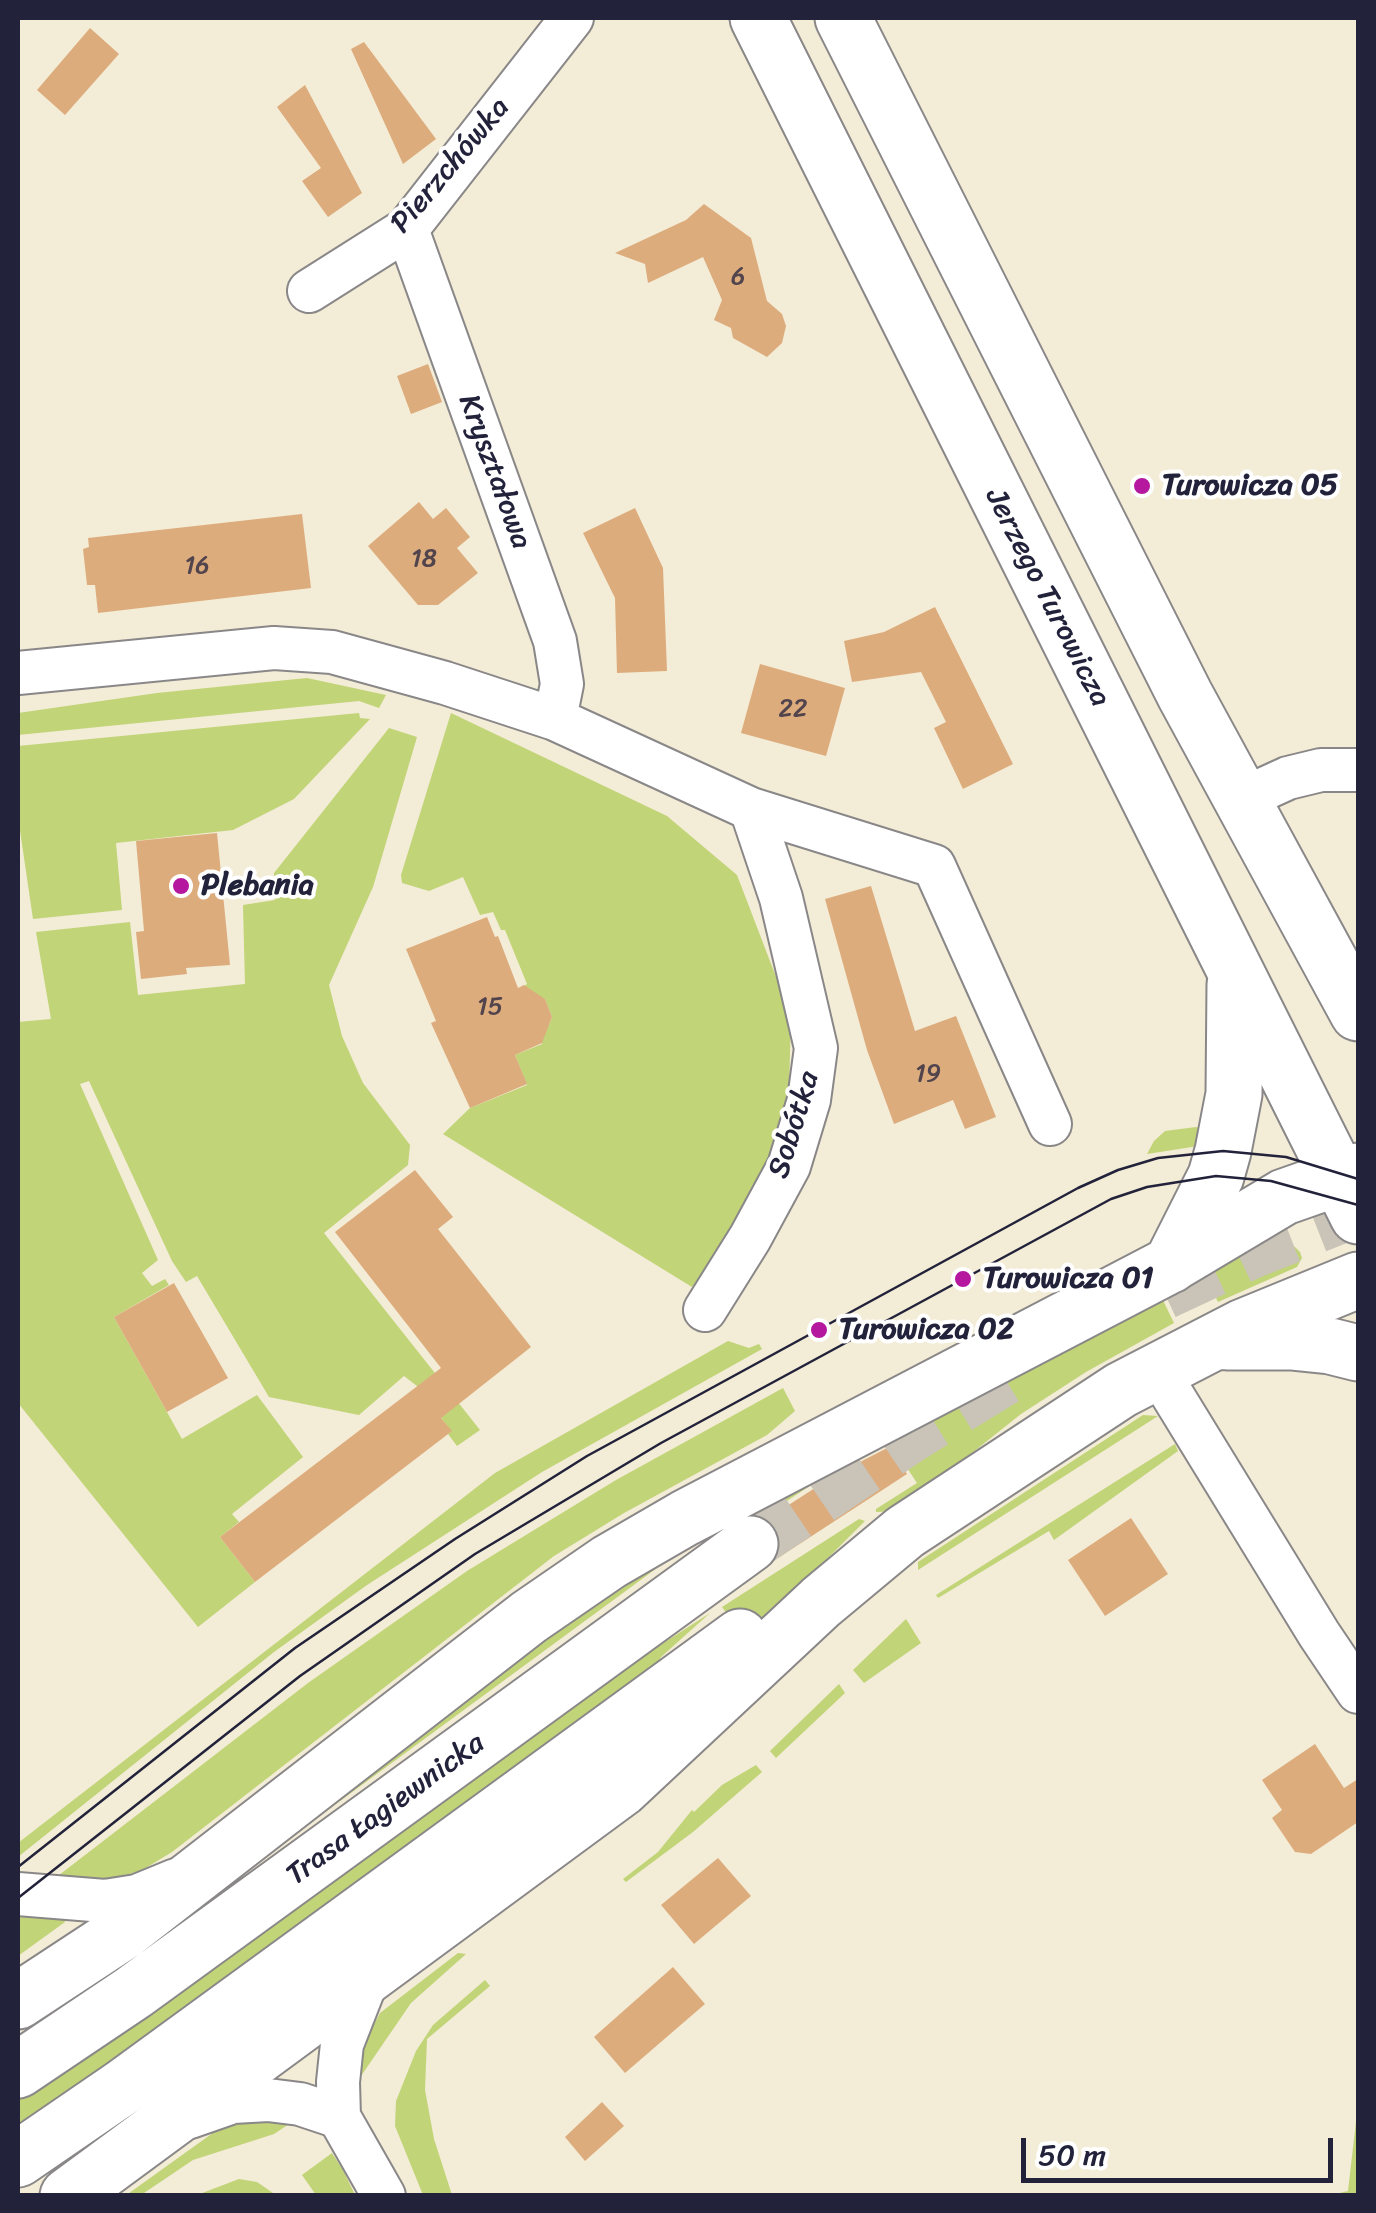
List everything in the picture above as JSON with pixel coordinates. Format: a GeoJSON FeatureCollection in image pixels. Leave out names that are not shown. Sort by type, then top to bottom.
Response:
{"type":"FeatureCollection","features":[{"type":"Feature","properties":{"kind":"main road","name":"Jerzego Turowicza"},"geometry":{"type":"LineString","coordinates":[[758,18],[1235,971],[1352,1188]]}},
{"type":"Feature","properties":{"kind":"main road"},"geometry":{"type":"LineString","coordinates":[[843,18],[1086,504],[1242,799],[1352,996]]}},
{"type":"Feature","properties":{"kind":"main road"},"geometry":{"type":"LineString","coordinates":[[1170,1265],[1216,1176],[1224,1152],[1234,1094],[1235,971]]}},
{"type":"Feature","properties":{"kind":"main road"},"geometry":{"type":"LineString","coordinates":[[18,2001],[123,1932],[530,1617],[609,1562],[685,1518],[1170,1265],[1284,1197],[1352,1188]]}},
{"type":"Feature","properties":{"kind":"main road"},"geometry":{"type":"LineString","coordinates":[[68,2196],[622,1788],[877,1553],[1052,1434],[1157,1370],[1209,1343],[1358,1280]]}},
{"type":"Feature","properties":{"kind":"main road"},"geometry":{"type":"LineString","coordinates":[[1209,1343],[1291,1342],[1358,1353]]}},
{"type":"Feature","properties":{"kind":"main road","name":"Trasa Łagiewnicka"},"geometry":{"type":"LineString","coordinates":[[18,2070],[134,1992],[750,1544]]}},
{"type":"Feature","properties":{"kind":"main road"},"geometry":{"type":"LineString","coordinates":[[18,2159],[124,2087],[740,1637]]}},
{"type":"Feature","properties":{"kind":"street","name":"Pierzchówka"},"geometry":{"type":"LineString","coordinates":[[309,291],[406,229],[572,18]]}},
{"type":"Feature","properties":{"kind":"street","name":"Kryształowa"},"geometry":{"type":"LineString","coordinates":[[406,229],[555,641],[562,684],[555,719]]}},
{"type":"Feature","properties":{"kind":"street"},"geometry":{"type":"LineString","coordinates":[[18,673],[274,648],[332,652],[555,719],[751,809],[934,866],[1050,1124]]}},
{"type":"Feature","properties":{"kind":"street"},"geometry":{"type":"LineString","coordinates":[[1242,799],[1288,778],[1321,770],[1358,770]]}},
{"type":"Feature","properties":{"kind":"street","name":"Sobótka"},"geometry":{"type":"LineString","coordinates":[[705,1310],[789,1166],[808,1100],[816,1048],[781,898],[751,809]]}},
{"type":"Feature","properties":{"kind":"street"},"geometry":{"type":"LineString","coordinates":[[1157,1370],[1358,1692]]}},
{"type":"Feature","properties":{"kind":"street"},"geometry":{"type":"LineString","coordinates":[[18,1894],[121,1899],[204,1869]]}},
{"type":"Feature","properties":{"kind":"street"},"geometry":{"type":"LineString","coordinates":[[368,1976],[342,2044],[340,2117],[384,2196]]}},
{"type":"Feature","properties":{"kind":"street"},"geometry":{"type":"LineString","coordinates":[[152,2132],[216,2106],[249,2100],[300,2104],[340,2117]]}},
{"type":"Feature","properties":{"kind":"green space"},"geometry":{"type":"Polygon","coordinates":[[[307,678],[386,695],[379,708],[359,701],[18,735],[18,713],[157,693],[307,678]]]}},
{"type":"Feature","properties":{"kind":"green space"},"geometry":{"type":"Polygon","coordinates":[[[359,713],[360,718],[370,719],[294,799],[233,830],[116,843],[122,910],[33,919],[18,817],[18,746],[359,713]]]}},
{"type":"Feature","properties":{"kind":"green space"},"geometry":{"type":"Polygon","coordinates":[[[451,713],[667,816],[737,875],[791,1016],[789,1091],[766,1179],[730,1240],[692,1287],[443,1134],[470,1108],[527,1085],[515,1055],[542,1044],[537,1030],[549,1025],[552,1017],[545,999],[521,988],[527,984],[505,930],[501,930],[493,912],[480,915],[463,877],[429,891],[402,883],[401,875],[451,713]]]}},
{"type":"Feature","properties":{"kind":"green space"},"geometry":{"type":"Polygon","coordinates":[[[389,728],[417,737],[373,887],[329,985],[342,1036],[363,1083],[410,1145],[408,1165],[324,1233],[480,1430],[457,1446],[448,1434],[451,1431],[417,1386],[404,1376],[359,1415],[269,1397],[197,1276],[186,1282],[172,1261],[89,1081],[80,1084],[158,1260],[142,1273],[152,1286],[165,1279],[169,1285],[114,1317],[182,1439],[257,1395],[303,1457],[232,1514],[239,1522],[220,1537],[255,1582],[198,1627],[18,1403],[18,1022],[51,1019],[36,932],[130,922],[138,995],[245,984],[243,905],[275,900],[274,873],[389,728]]]}},
{"type":"Feature","properties":{"kind":"green space"},"geometry":{"type":"Polygon","coordinates":[[[1196,1127],[1214,1132],[1211,1144],[1147,1154],[1165,1131],[1196,1127]]]}},
{"type":"Feature","properties":{"kind":"green space"},"geometry":{"type":"Polygon","coordinates":[[[1276,1245],[1295,1247],[1300,1252],[1302,1258],[1297,1267],[1218,1302],[1200,1265],[1241,1250],[1276,1245]]]}},
{"type":"Feature","properties":{"kind":"green space"},"geometry":{"type":"Polygon","coordinates":[[[1157,1288],[1174,1323],[1021,1414],[899,1511],[876,1512],[917,1483],[886,1436],[741,1531],[729,1515],[219,1890],[212,1880],[592,1587],[666,1543],[1157,1288]]]}},
{"type":"Feature","properties":{"kind":"green space"},"geometry":{"type":"Polygon","coordinates":[[[728,1341],[749,1348],[759,1344],[762,1349],[542,1472],[367,1585],[274,1652],[18,1857],[18,1843],[495,1473],[728,1341]]]}},
{"type":"Feature","properties":{"kind":"green space"},"geometry":{"type":"Polygon","coordinates":[[[783,1388],[795,1411],[767,1435],[554,1556],[172,1852],[144,1869],[116,1879],[54,1879],[308,1683],[467,1571],[616,1480],[783,1388]]]}},
{"type":"Feature","properties":{"kind":"green space"},"geometry":{"type":"Polygon","coordinates":[[[1143,1415],[1158,1416],[918,1570],[918,1562],[1143,1415]]]}},
{"type":"Feature","properties":{"kind":"green space"},"geometry":{"type":"Polygon","coordinates":[[[1175,1444],[1178,1451],[1054,1540],[1049,1531],[938,1598],[936,1595],[1175,1444]]]}},
{"type":"Feature","properties":{"kind":"green space"},"geometry":{"type":"Polygon","coordinates":[[[859,1519],[865,1521],[821,1565],[820,1586],[755,1652],[722,1607],[859,1519]]]}},
{"type":"Feature","properties":{"kind":"green space"},"geometry":{"type":"Polygon","coordinates":[[[710,1613],[660,1658],[662,1662],[18,2131],[18,2097],[650,1645],[654,1649],[710,1613]]]}},
{"type":"Feature","properties":{"kind":"green space"},"geometry":{"type":"Polygon","coordinates":[[[906,1619],[921,1643],[864,1683],[853,1670],[906,1619]]]}},
{"type":"Feature","properties":{"kind":"green space"},"geometry":{"type":"Polygon","coordinates":[[[839,1684],[845,1693],[776,1758],[770,1751],[839,1684]]]}},
{"type":"Feature","properties":{"kind":"green space"},"geometry":{"type":"Polygon","coordinates":[[[756,1765],[762,1772],[693,1832],[626,1882],[623,1879],[658,1852],[692,1810],[722,1785],[756,1765]]]}},
{"type":"Feature","properties":{"kind":"green space"},"geometry":{"type":"Polygon","coordinates":[[[18,1913],[65,1919],[65,1922],[18,1956],[18,1913]]]}},
{"type":"Feature","properties":{"kind":"green space"},"geometry":{"type":"Polygon","coordinates":[[[458,1953],[466,1954],[411,2003],[361,2076],[364,2043],[380,2013],[458,1953]]]}},
{"type":"Feature","properties":{"kind":"green space"},"geometry":{"type":"Polygon","coordinates":[[[485,1980],[490,1986],[427,2039],[425,2090],[434,2139],[452,2195],[423,2195],[395,2126],[396,2101],[416,2051],[433,2025],[485,1980]]]}},
{"type":"Feature","properties":{"kind":"green space"},"geometry":{"type":"Polygon","coordinates":[[[1358,2104],[1358,2195],[1331,2195],[1348,2191],[1358,2104]]]}},
{"type":"Feature","properties":{"kind":"green space"},"geometry":{"type":"Polygon","coordinates":[[[257,2119],[289,2124],[274,2134],[193,2160],[141,2195],[125,2196],[217,2130],[257,2119]]]}},
{"type":"Feature","properties":{"kind":"green space"},"geometry":{"type":"Polygon","coordinates":[[[332,2153],[355,2195],[316,2195],[302,2175],[332,2153]]]}},
{"type":"Feature","properties":{"kind":"green space"},"geometry":{"type":"Polygon","coordinates":[[[239,2179],[257,2182],[276,2195],[197,2195],[239,2179]]]}},
{"type":"Feature","properties":{"kind":"building"},"geometry":{"type":"Polygon","coordinates":[[[90,28],[119,54],[65,115],[37,90],[90,28]]]}},
{"type":"Feature","properties":{"kind":"building"},"geometry":{"type":"Polygon","coordinates":[[[364,42],[436,139],[403,164],[351,49],[364,42]]]}},
{"type":"Feature","properties":{"kind":"building"},"geometry":{"type":"Polygon","coordinates":[[[305,85],[362,193],[328,217],[302,181],[321,168],[277,107],[305,85]]]}},
{"type":"Feature","properties":{"kind":"building"},"geometry":{"type":"Polygon","coordinates":[[[704,204],[751,238],[767,301],[782,314],[786,326],[782,343],[767,357],[733,338],[731,328],[714,320],[722,300],[703,257],[648,283],[645,264],[615,253],[686,220],[704,204]]]}},
{"type":"Feature","properties":{"kind":"building"},"geometry":{"type":"Polygon","coordinates":[[[428,364],[442,402],[411,414],[397,376],[428,364]]]}},
{"type":"Feature","properties":{"kind":"building"},"geometry":{"type":"Polygon","coordinates":[[[419,502],[433,519],[446,508],[470,537],[457,548],[478,573],[438,605],[418,605],[368,546],[419,502]]]}},
{"type":"Feature","properties":{"kind":"building"},"geometry":{"type":"Polygon","coordinates":[[[635,508],[663,568],[667,671],[617,673],[615,598],[583,533],[635,508]]]}},
{"type":"Feature","properties":{"kind":"building"},"geometry":{"type":"Polygon","coordinates":[[[302,514],[311,588],[98,613],[95,585],[87,585],[83,549],[89,547],[88,538],[302,514]]]}},
{"type":"Feature","properties":{"kind":"building"},"geometry":{"type":"Polygon","coordinates":[[[935,607],[1013,764],[963,789],[934,728],[946,722],[921,672],[852,682],[844,641],[884,632],[935,607]]]}},
{"type":"Feature","properties":{"kind":"building"},"geometry":{"type":"Polygon","coordinates":[[[760,664],[845,688],[826,756],[741,733],[760,664]]]}},
{"type":"Feature","properties":{"kind":"building","name":"Plebania"},"geometry":{"type":"Polygon","coordinates":[[[217,833],[230,965],[186,968],[187,974],[141,979],[136,932],[144,931],[136,841],[217,833]]]}},
{"type":"Feature","properties":{"kind":"building"},"geometry":{"type":"Polygon","coordinates":[[[871,886],[915,1031],[956,1016],[996,1117],[965,1129],[953,1100],[894,1124],[867,1050],[825,899],[871,886]]]}},
{"type":"Feature","properties":{"kind":"building"},"geometry":{"type":"Polygon","coordinates":[[[487,917],[518,988],[524,985],[545,999],[552,1017],[542,1043],[515,1055],[527,1084],[470,1108],[431,1023],[436,1021],[406,949],[487,917]]]}},
{"type":"Feature","properties":{"kind":"building"},"geometry":{"type":"Polygon","coordinates":[[[415,1170],[453,1217],[438,1229],[531,1347],[441,1418],[452,1431],[255,1582],[220,1537],[441,1368],[335,1232],[415,1170]]]}},
{"type":"Feature","properties":{"kind":"building"},"geometry":{"type":"Polygon","coordinates":[[[174,1283],[228,1378],[167,1412],[114,1317],[174,1283]]]}},
{"type":"Feature","properties":{"kind":"building"},"geometry":{"type":"Polygon","coordinates":[[[889,1447],[907,1474],[778,1558],[781,1540],[776,1526],[767,1519],[835,1475],[889,1447]]]}},
{"type":"Feature","properties":{"kind":"building"},"geometry":{"type":"Polygon","coordinates":[[[1131,1518],[1168,1574],[1105,1616],[1068,1560],[1131,1518]]]}},
{"type":"Feature","properties":{"kind":"building"},"geometry":{"type":"Polygon","coordinates":[[[1315,1744],[1344,1788],[1358,1779],[1358,1822],[1311,1854],[1295,1852],[1272,1818],[1282,1810],[1262,1780],[1315,1744]]]}},
{"type":"Feature","properties":{"kind":"building"},"geometry":{"type":"Polygon","coordinates":[[[718,1858],[751,1896],[694,1944],[661,1905],[718,1858]]]}},
{"type":"Feature","properties":{"kind":"building"},"geometry":{"type":"Polygon","coordinates":[[[673,1967],[705,2004],[625,2073],[594,2037],[673,1967]]]}},
{"type":"Feature","properties":{"kind":"building"},"geometry":{"type":"Polygon","coordinates":[[[602,2102],[624,2126],[585,2161],[565,2137],[602,2102]]]}},
{"type":"Feature","properties":{"kind":"tunnel"},"geometry":{"type":"LineString","coordinates":[[1164,1292],[1252,1251],[1358,1209]]}},
{"type":"Feature","properties":{"kind":"tunnel"},"geometry":{"type":"LineString","coordinates":[[750,1544],[911,1435],[1017,1370]]}},
{"type":"Feature","properties":{"kind":"tram line"},"geometry":{"type":"LineString","coordinates":[[18,1867],[295,1648],[455,1539],[587,1456],[1078,1188],[1158,1158],[1223,1151],[1286,1157],[1358,1179]]}},
{"type":"Feature","properties":{"kind":"tram line"},"geometry":{"type":"LineString","coordinates":[[18,1898],[300,1676],[475,1554],[661,1443],[1111,1199],[1147,1187],[1216,1176],[1271,1181],[1358,1205]]}},
{"type":"Feature","properties":{"kind":"place","name":"Turowicza 05"},"geometry":{"type":"Point","coordinates":[1142,486]}},
{"type":"Feature","properties":{"kind":"place","name":"Plebania"},"geometry":{"type":"Point","coordinates":[181,886]}},
{"type":"Feature","properties":{"kind":"place","name":"Turowicza 01"},"geometry":{"type":"Point","coordinates":[963,1279]}},
{"type":"Feature","properties":{"kind":"place","name":"Turowicza 02"},"geometry":{"type":"Point","coordinates":[819,1330]}}]}
